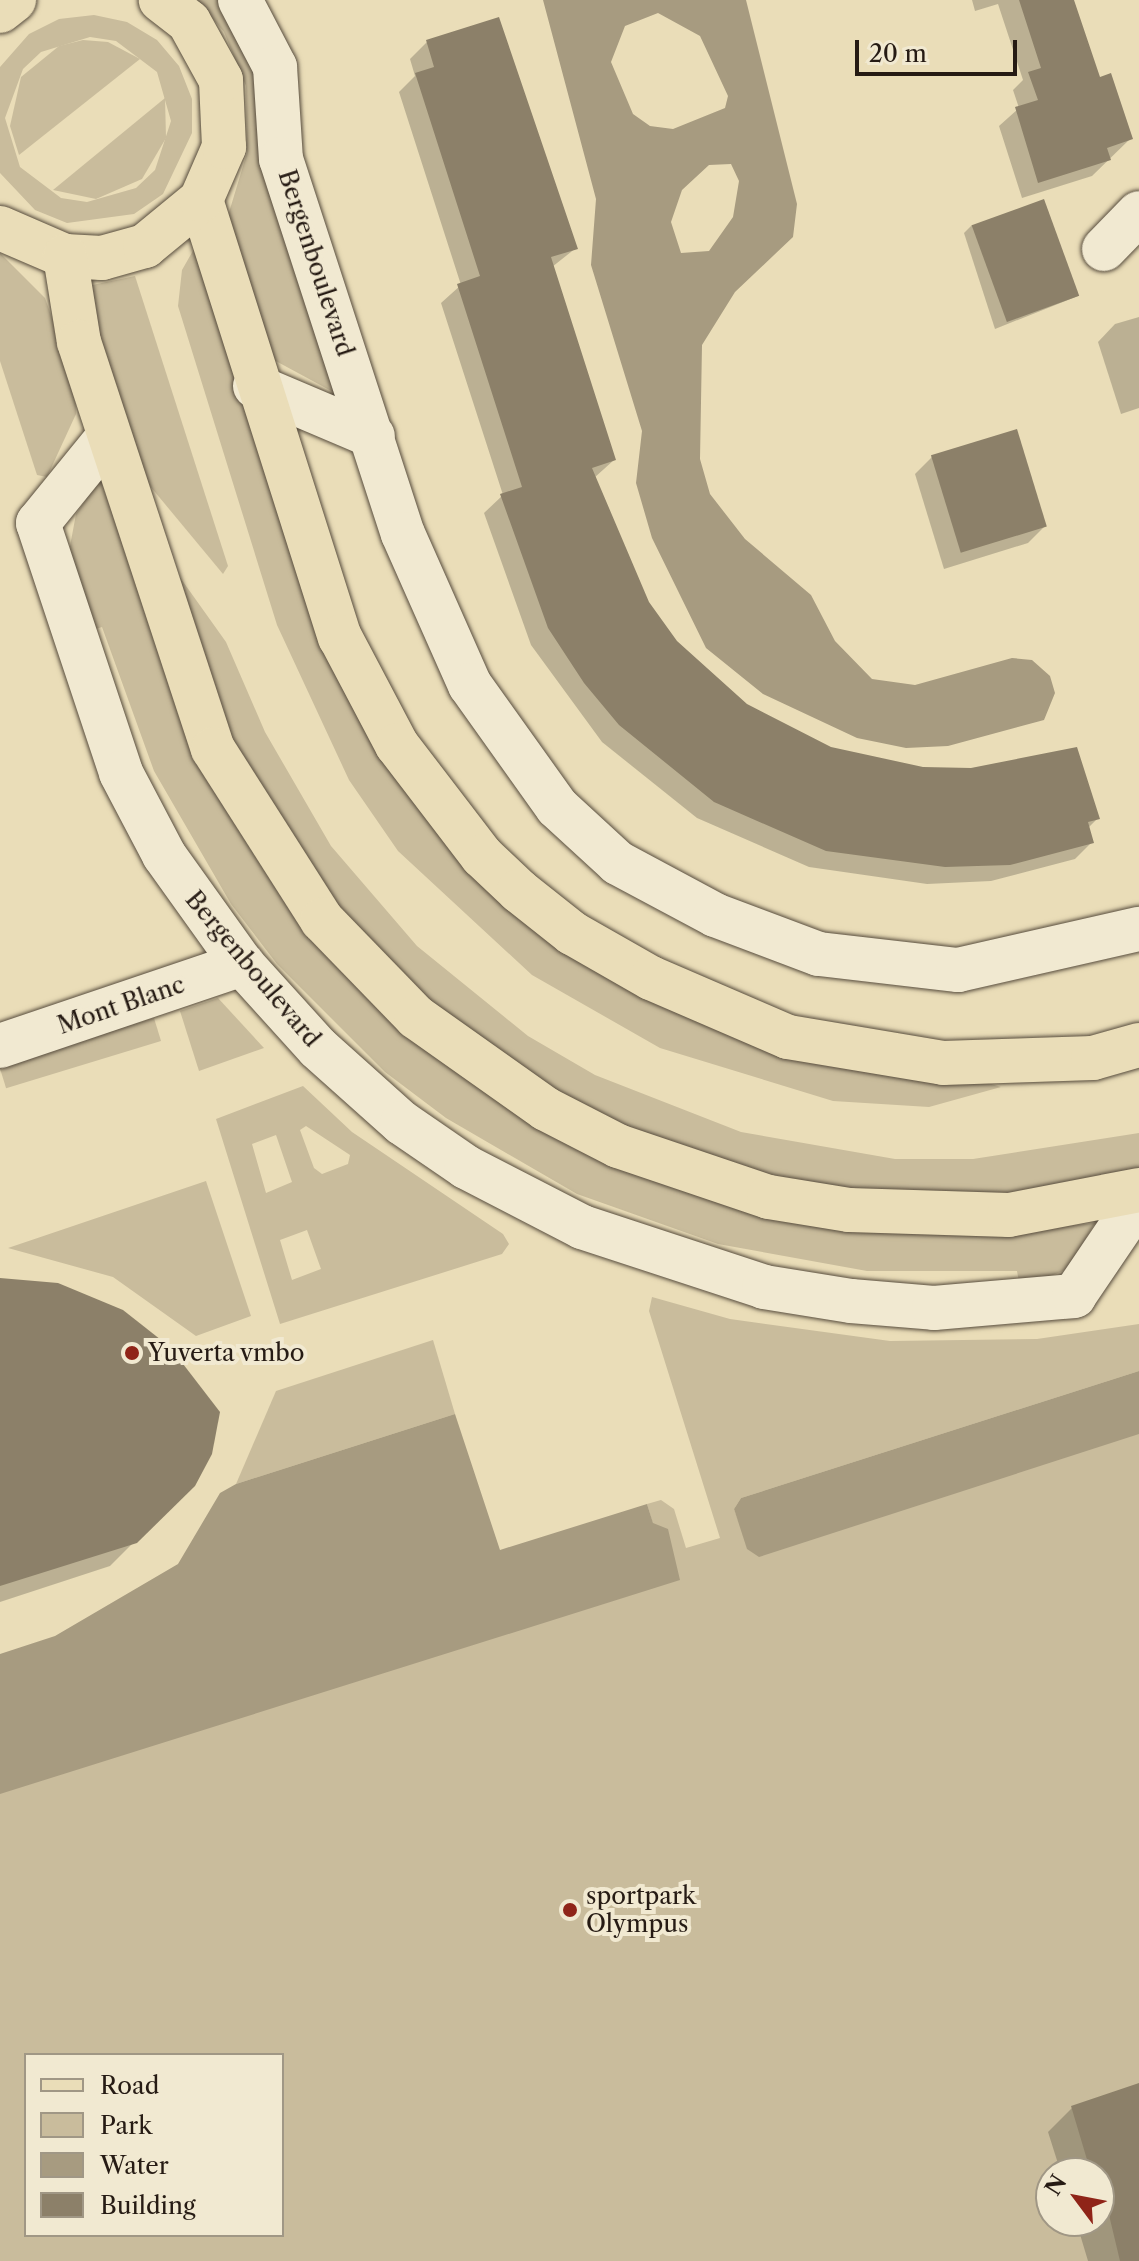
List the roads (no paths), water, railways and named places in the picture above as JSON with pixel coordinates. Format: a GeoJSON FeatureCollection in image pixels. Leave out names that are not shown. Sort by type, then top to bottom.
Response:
{"type":"FeatureCollection","features":[{"type":"Feature","properties":{"kind":"main road"},"geometry":{"type":"LineString","coordinates":[[0,11],[14,0]]}},
{"type":"Feature","properties":{"kind":"main road"},"geometry":{"type":"LineString","coordinates":[[0,228],[65,256],[102,258],[145,246],[201,200],[224,147],[221,80],[189,22],[161,0]]}},
{"type":"Feature","properties":{"kind":"main road"},"geometry":{"type":"LineString","coordinates":[[201,200],[255,386],[340,637],[397,745],[482,856],[572,933],[711,1009],[861,1054],[1021,1063],[1093,1058],[1139,1045]]}},
{"type":"Feature","properties":{"kind":"main road"},"geometry":{"type":"LineString","coordinates":[[65,256],[69,304],[187,687],[245,809],[358,960],[479,1066],[618,1146],[769,1197],[889,1214],[1009,1215],[1139,1190]]}},
{"type":"Feature","properties":{"kind":"street","name":"Bergenboulevard"},"geometry":{"type":"LineString","coordinates":[[240,0],[275,67],[281,159],[373,436],[444,635],[495,730],[557,807],[618,863],[715,915],[819,954],[958,970],[1139,929]]}},
{"type":"Feature","properties":{"kind":"street"},"geometry":{"type":"LineString","coordinates":[[1104,249],[1139,213]]}},
{"type":"Feature","properties":{"kind":"street"},"geometry":{"type":"LineString","coordinates":[[255,386],[373,436]]}},
{"type":"Feature","properties":{"kind":"street","name":"Bergenboulevard"},"geometry":{"type":"LineString","coordinates":[[108,437],[38,523],[121,773],[164,855],[242,964],[362,1090],[466,1167],[582,1227],[764,1287],[934,1308],[1074,1296],[1139,1200]]}},
{"type":"Feature","properties":{"kind":"street","name":"Mont Blanc"},"geometry":{"type":"LineString","coordinates":[[0,1046],[242,964]]}},
{"type":"Feature","properties":{"kind":"water"},"geometry":{"type":"Polygon","coordinates":[[[543,0],[746,0],[797,204],[793,237],[735,292],[702,345],[700,459],[710,494],[745,539],[811,595],[835,641],[872,679],[915,685],[1012,658],[1032,660],[1050,676],[1055,693],[1044,720],[948,746],[906,748],[857,738],[763,694],[706,648],[652,538],[636,483],[642,431],[591,265],[596,199],[543,0]],[[658,13],[625,26],[611,62],[633,114],[650,126],[673,129],[725,108],[728,96],[700,36],[658,13]],[[731,164],[709,165],[682,190],[671,222],[681,253],[709,251],[733,217],[739,181],[731,164]]]}},
{"type":"Feature","properties":{"kind":"water"},"geometry":{"type":"Polygon","coordinates":[[[1139,1371],[1139,1434],[759,1557],[747,1549],[734,1509],[741,1498],[1139,1371]]]}},
{"type":"Feature","properties":{"kind":"water"},"geometry":{"type":"Polygon","coordinates":[[[455,1414],[500,1550],[647,1504],[653,1523],[668,1529],[680,1580],[0,1794],[0,1654],[55,1636],[178,1564],[220,1493],[236,1484],[455,1414]]]}},
{"type":"Feature","properties":{"kind":"place","name":"Yuverta vmbo"},"geometry":{"type":"Point","coordinates":[132,1353]}},
{"type":"Feature","properties":{"kind":"place","name":"sportpark Olympus"},"geometry":{"type":"Point","coordinates":[570,1910]}}]}
